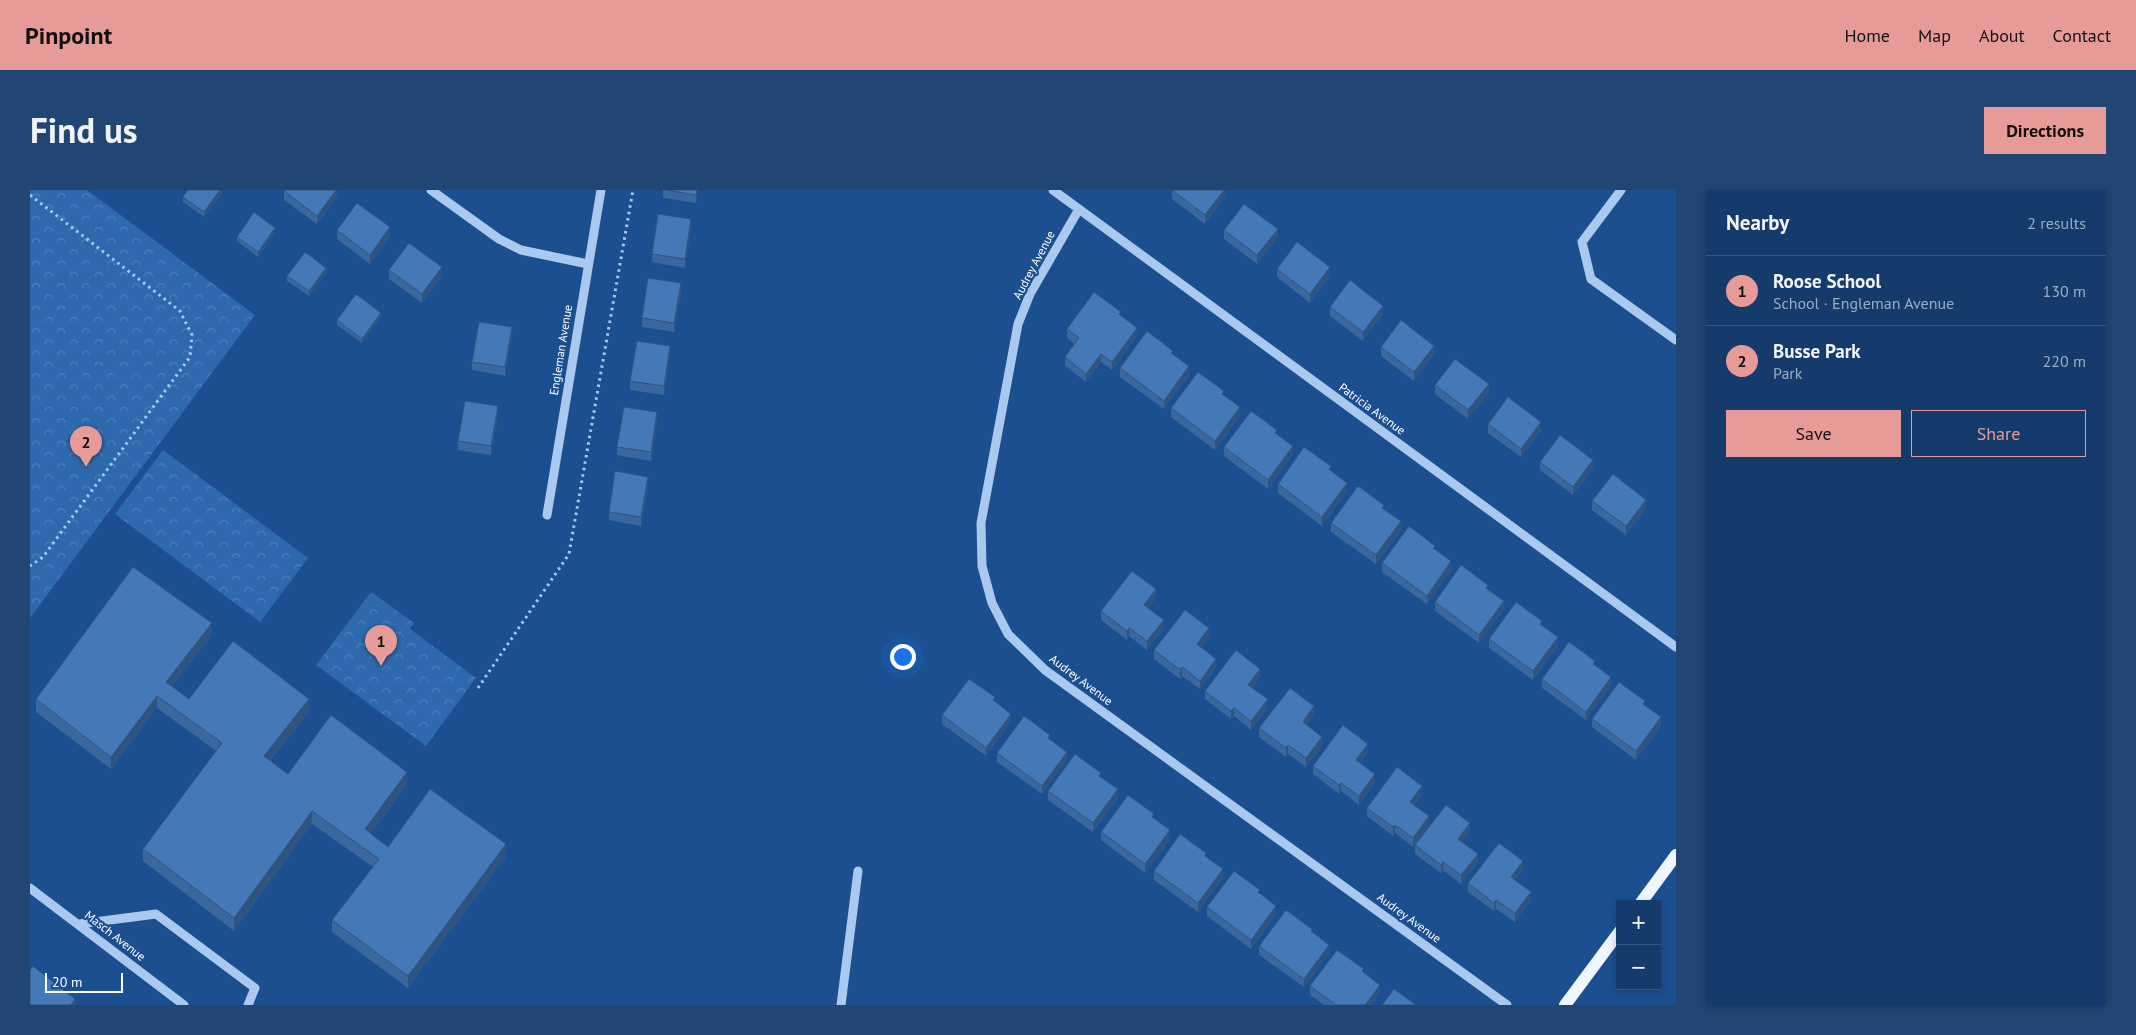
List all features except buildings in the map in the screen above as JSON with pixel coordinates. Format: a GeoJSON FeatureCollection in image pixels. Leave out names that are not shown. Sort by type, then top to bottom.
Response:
{"type":"FeatureCollection","features":[{"type":"Feature","properties":{"kind":"main road"},"geometry":{"type":"LineString","coordinates":[[1643,900],[1676,855]]}},
{"type":"Feature","properties":{"kind":"main road"},"geometry":{"type":"LineString","coordinates":[[1565,1005],[1616,936]]}},
{"type":"Feature","properties":{"kind":"street"},"geometry":{"type":"LineString","coordinates":[[430,190],[499,239],[521,250],[588,264]]}},
{"type":"Feature","properties":{"kind":"street","name":"Engleman Avenue"},"geometry":{"type":"LineString","coordinates":[[547,515],[601,190]]}},
{"type":"Feature","properties":{"kind":"street","name":"Patricia Avenue"},"geometry":{"type":"LineString","coordinates":[[1053,190],[1676,648]]}},
{"type":"Feature","properties":{"kind":"street"},"geometry":{"type":"LineString","coordinates":[[1621,190],[1582,242],[1591,279],[1676,340]]}},
{"type":"Feature","properties":{"kind":"street","name":"Audrey Avenue"},"geometry":{"type":"LineString","coordinates":[[1079,209],[1030,294],[1018,324],[981,523],[982,566],[992,604],[1008,634],[1045,670],[1507,1005]]}},
{"type":"Feature","properties":{"kind":"street"},"geometry":{"type":"LineString","coordinates":[[841,1005],[858,871]]}},
{"type":"Feature","properties":{"kind":"street","name":"Masch Avenue"},"geometry":{"type":"LineString","coordinates":[[30,888],[184,1005]]}},
{"type":"Feature","properties":{"kind":"street"},"geometry":{"type":"LineString","coordinates":[[79,924],[156,914],[255,988],[248,1005]]}},
{"type":"Feature","properties":{"kind":"path"},"geometry":{"type":"LineString","coordinates":[[30,195],[180,311],[192,335],[190,356],[43,557],[30,566]]}},
{"type":"Feature","properties":{"kind":"green space"},"geometry":{"type":"Polygon","coordinates":[[[30,190],[87,190],[255,315],[30,618],[30,190]]]}},
{"type":"Feature","properties":{"kind":"green space"},"geometry":{"type":"Polygon","coordinates":[[[163,450],[308,558],[260,622],[115,514],[163,450]]]}},
{"type":"Feature","properties":{"kind":"green space"},"geometry":{"type":"Polygon","coordinates":[[[371,592],[414,623],[410,629],[476,678],[426,746],[316,665],[371,592]]]}},
{"type":"Feature","properties":{"kind":"place","name":"Busse Park"},"geometry":{"type":"Point","coordinates":[86,467]}},
{"type":"Feature","properties":{"kind":"place","name":"Roose School"},"geometry":{"type":"Point","coordinates":[381,666]}}]}
